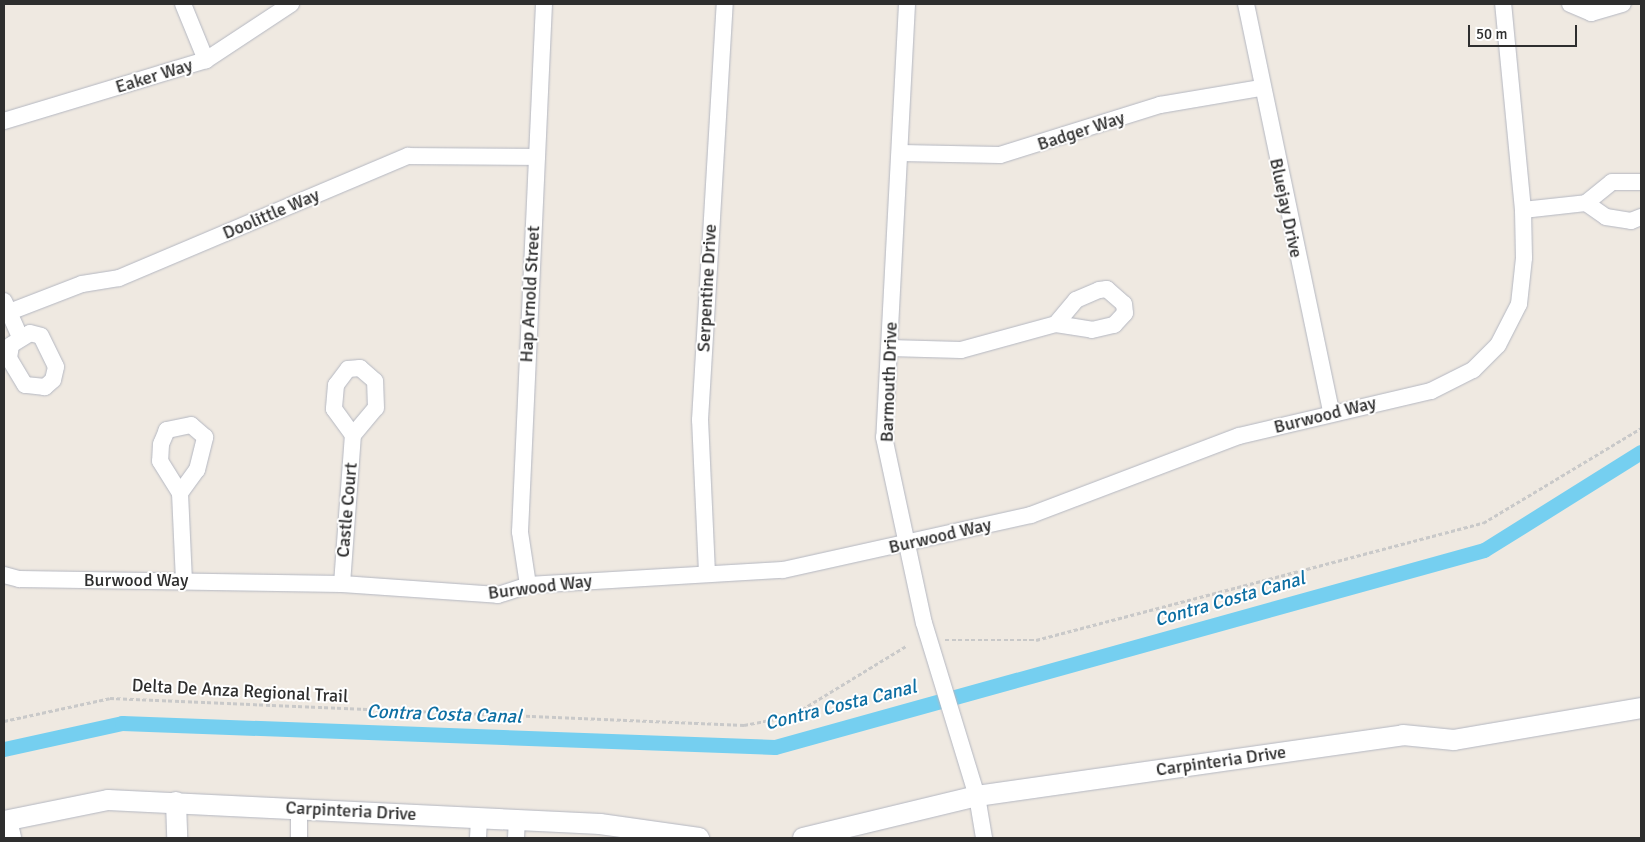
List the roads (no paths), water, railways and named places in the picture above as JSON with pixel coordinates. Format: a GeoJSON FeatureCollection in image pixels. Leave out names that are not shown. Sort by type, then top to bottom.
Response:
{"type":"FeatureCollection","features":[{"type":"Feature","properties":{"kind":"street"},"geometry":{"type":"LineString","coordinates":[[183,4],[206,60]]}},
{"type":"Feature","properties":{"kind":"street","name":"Eaker Way"},"geometry":{"type":"LineString","coordinates":[[4,121],[206,60],[292,4]]}},
{"type":"Feature","properties":{"kind":"street","name":"Hap Arnold Street"},"geometry":{"type":"LineString","coordinates":[[528,585],[520,532],[544,4]]}},
{"type":"Feature","properties":{"kind":"street","name":"Serpentine Drive"},"geometry":{"type":"LineString","coordinates":[[707,573],[700,420],[726,4]]}},
{"type":"Feature","properties":{"kind":"street","name":"Barmouth Drive"},"geometry":{"type":"LineString","coordinates":[[907,4],[901,153],[884,437],[906,543],[955,730],[977,796],[984,838]]}},
{"type":"Feature","properties":{"kind":"street","name":"Bluejay Drive"},"geometry":{"type":"LineString","coordinates":[[1246,4],[1260,88],[1330,412]]}},
{"type":"Feature","properties":{"kind":"street","name":"Burwood Way"},"geometry":{"type":"LineString","coordinates":[[4,575],[19,579],[184,580],[342,584],[498,596],[528,585],[783,570],[1031,515],[1239,436],[1330,412],[1431,391],[1473,370],[1498,344],[1518,304],[1524,258],[1523,210],[1503,4]]}},
{"type":"Feature","properties":{"kind":"street"},"geometry":{"type":"LineString","coordinates":[[1570,4],[1591,13],[1623,4]]}},
{"type":"Feature","properties":{"kind":"street","name":"Badger Way"},"geometry":{"type":"LineString","coordinates":[[901,153],[1000,155],[1160,105],[1260,88]]}},
{"type":"Feature","properties":{"kind":"street","name":"Doolittle Way"},"geometry":{"type":"LineString","coordinates":[[8,306],[82,284],[119,278],[408,156],[537,157]]}},
{"type":"Feature","properties":{"kind":"street"},"geometry":{"type":"LineString","coordinates":[[1523,210],[1586,203],[1612,182],[1641,182]]}},
{"type":"Feature","properties":{"kind":"street"},"geometry":{"type":"LineString","coordinates":[[1586,203],[1606,217],[1631,221],[1641,217]]}},
{"type":"Feature","properties":{"kind":"street"},"geometry":{"type":"LineString","coordinates":[[8,306],[20,337]]}},
{"type":"Feature","properties":{"kind":"street"},"geometry":{"type":"LineString","coordinates":[[889,348],[961,350],[1056,324]]}},
{"type":"Feature","properties":{"kind":"street","name":"Castle Court"},"geometry":{"type":"LineString","coordinates":[[342,584],[353,435]]}},
{"type":"Feature","properties":{"kind":"street"},"geometry":{"type":"LineString","coordinates":[[180,493],[184,580]]}},
{"type":"Feature","properties":{"kind":"street","name":"Carpinteria Drive"},"geometry":{"type":"LineString","coordinates":[[803,838],[977,796],[1403,735],[1454,740],[1641,708]]}},
{"type":"Feature","properties":{"kind":"street","name":"Carpinteria Drive"},"geometry":{"type":"LineString","coordinates":[[9,827],[108,800],[479,818],[516,829],[600,824],[699,838]]}},
{"type":"Feature","properties":{"kind":"street"},"geometry":{"type":"LineString","coordinates":[[176,802],[176,838]]}},
{"type":"Feature","properties":{"kind":"street"},"geometry":{"type":"LineString","coordinates":[[299,808],[299,838]]}},
{"type":"Feature","properties":{"kind":"street"},"geometry":{"type":"LineString","coordinates":[[478,838],[479,818]]}},
{"type":"Feature","properties":{"kind":"waterway","name":"Contra Costa Canal"},"geometry":{"type":"LineString","coordinates":[[4,749],[122,723],[775,747],[1484,550],[1641,452]]}}]}
